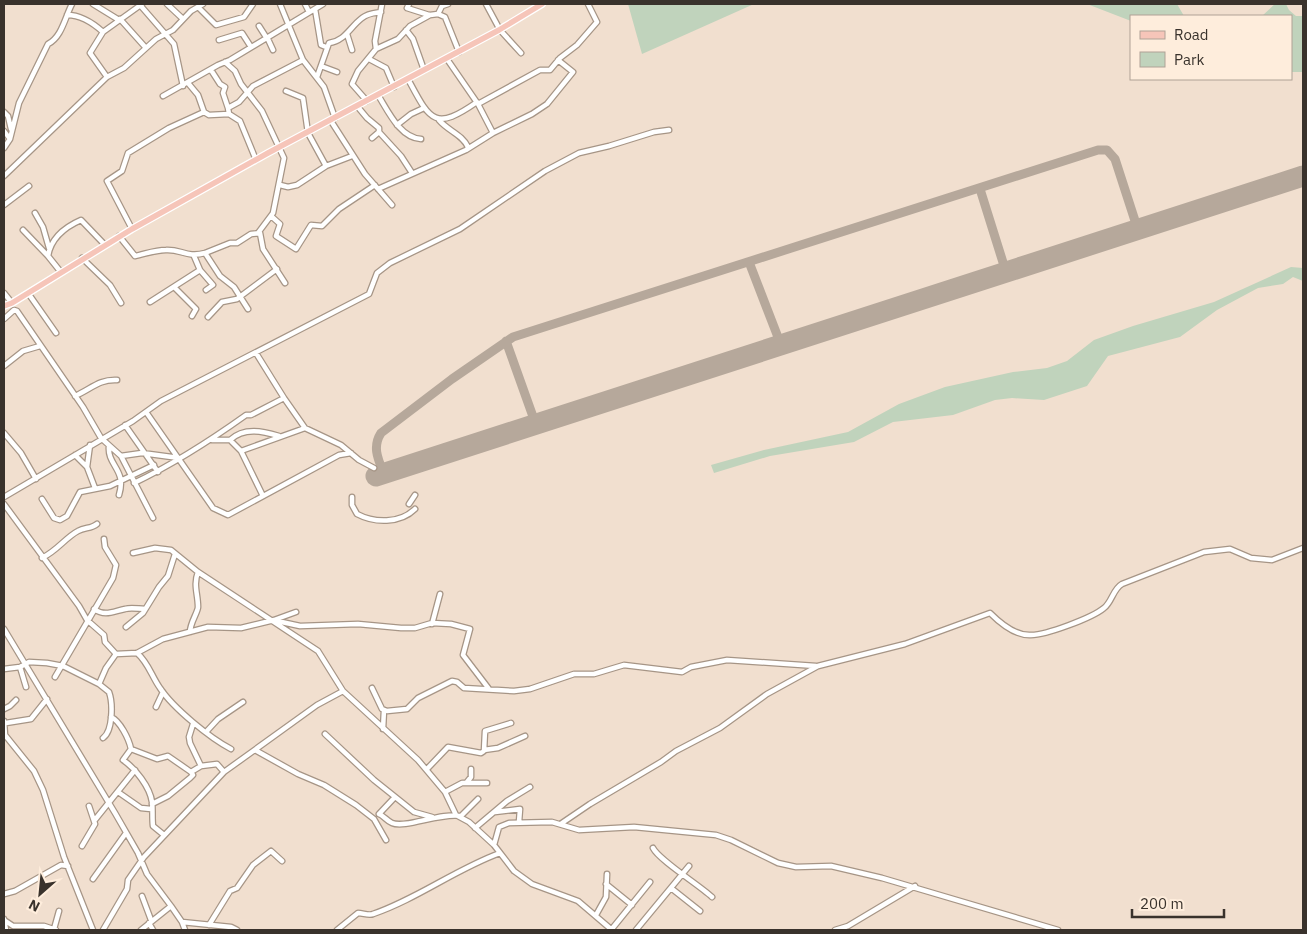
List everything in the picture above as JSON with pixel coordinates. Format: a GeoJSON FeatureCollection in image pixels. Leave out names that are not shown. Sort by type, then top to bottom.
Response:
{"type":"FeatureCollection","features":[{"type":"Feature","properties":{"kind":"main road"},"geometry":{"type":"LineString","coordinates":[[4,306],[12,303],[60,271],[119,236],[278,148],[500,30],[542,4]]}},
{"type":"Feature","properties":{"kind":"street"},"geometry":{"type":"LineString","coordinates":[[4,148],[10,139],[23,92],[48,44],[54,40],[65,24],[72,4]]}},
{"type":"Feature","properties":{"kind":"street"},"geometry":{"type":"LineString","coordinates":[[93,4],[119,20],[146,48]]}},
{"type":"Feature","properties":{"kind":"street"},"geometry":{"type":"LineString","coordinates":[[167,4],[183,18]]}},
{"type":"Feature","properties":{"kind":"street"},"geometry":{"type":"LineString","coordinates":[[4,176],[107,77],[124,68],[156,39],[166,34],[183,18],[203,4]]}},
{"type":"Feature","properties":{"kind":"street"},"geometry":{"type":"LineString","coordinates":[[198,7],[216,25],[244,17],[253,4]]}},
{"type":"Feature","properties":{"kind":"street"},"geometry":{"type":"LineString","coordinates":[[280,4],[303,60],[317,77],[330,101],[333,119],[352,156],[392,205]]}},
{"type":"Feature","properties":{"kind":"street"},"geometry":{"type":"LineString","coordinates":[[305,4],[309,12]]}},
{"type":"Feature","properties":{"kind":"street"},"geometry":{"type":"LineString","coordinates":[[164,96],[323,4]]}},
{"type":"Feature","properties":{"kind":"street"},"geometry":{"type":"LineString","coordinates":[[376,49],[374,41],[382,4]]}},
{"type":"Feature","properties":{"kind":"street"},"geometry":{"type":"LineString","coordinates":[[408,4],[407,8],[430,15],[438,14],[445,17],[459,52]]}},
{"type":"Feature","properties":{"kind":"street"},"geometry":{"type":"LineString","coordinates":[[438,14],[442,6],[448,4]]}},
{"type":"Feature","properties":{"kind":"street"},"geometry":{"type":"LineString","coordinates":[[486,4],[500,30],[521,53]]}},
{"type":"Feature","properties":{"kind":"street"},"geometry":{"type":"LineString","coordinates":[[439,120],[454,117],[540,70],[550,70],[558,60],[571,52],[597,22],[588,4]]}},
{"type":"Feature","properties":{"kind":"street"},"geometry":{"type":"LineString","coordinates":[[107,77],[90,53],[103,32],[141,5],[174,44],[183,86]]}},
{"type":"Feature","properties":{"kind":"street"},"geometry":{"type":"LineString","coordinates":[[315,9],[321,45],[326,47]]}},
{"type":"Feature","properties":{"kind":"street"},"geometry":{"type":"LineString","coordinates":[[317,77],[329,43],[338,42],[360,19],[368,14],[381,12]]}},
{"type":"Feature","properties":{"kind":"street"},"geometry":{"type":"LineString","coordinates":[[67,15],[76,15],[93,23],[103,32]]}},
{"type":"Feature","properties":{"kind":"street"},"geometry":{"type":"LineString","coordinates":[[367,101],[352,84],[352,80],[376,49],[398,39],[406,30],[430,15]]}},
{"type":"Feature","properties":{"kind":"street"},"geometry":{"type":"LineString","coordinates":[[259,26],[273,50]]}},
{"type":"Feature","properties":{"kind":"street"},"geometry":{"type":"LineString","coordinates":[[406,30],[412,39],[424,70]]}},
{"type":"Feature","properties":{"kind":"street"},"geometry":{"type":"LineString","coordinates":[[219,40],[242,33],[251,47]]}},
{"type":"Feature","properties":{"kind":"street"},"geometry":{"type":"LineString","coordinates":[[347,34],[352,50]]}},
{"type":"Feature","properties":{"kind":"street"},"geometry":{"type":"LineString","coordinates":[[369,59],[386,68],[394,87]]}},
{"type":"Feature","properties":{"kind":"street"},"geometry":{"type":"LineString","coordinates":[[447,59],[478,103],[493,133]]}},
{"type":"Feature","properties":{"kind":"street"},"geometry":{"type":"LineString","coordinates":[[188,83],[198,95],[204,112],[209,115],[229,111],[253,86],[303,60]]}},
{"type":"Feature","properties":{"kind":"street"},"geometry":{"type":"LineString","coordinates":[[271,216],[280,224],[276,236],[296,249],[311,224],[322,226],[339,209],[376,187],[468,148],[543,107],[573,72],[558,60]]}},
{"type":"Feature","properties":{"kind":"street"},"geometry":{"type":"LineString","coordinates":[[119,236],[135,256],[151,251],[168,249],[194,256],[230,243],[237,243],[252,234],[258,233],[271,216],[284,162],[262,112],[235,71],[225,62]]}},
{"type":"Feature","properties":{"kind":"street"},"geometry":{"type":"LineString","coordinates":[[321,66],[338,72]]}},
{"type":"Feature","properties":{"kind":"street"},"geometry":{"type":"LineString","coordinates":[[211,70],[220,84],[225,87],[223,93],[229,111],[240,121],[256,160]]}},
{"type":"Feature","properties":{"kind":"street"},"geometry":{"type":"LineString","coordinates":[[408,80],[428,114],[460,136],[468,148]]}},
{"type":"Feature","properties":{"kind":"street"},"geometry":{"type":"LineString","coordinates":[[286,91],[302,97],[308,132],[326,166]]}},
{"type":"Feature","properties":{"kind":"street"},"geometry":{"type":"LineString","coordinates":[[378,95],[397,125],[406,133],[421,139]]}},
{"type":"Feature","properties":{"kind":"street"},"geometry":{"type":"LineString","coordinates":[[357,106],[379,128],[379,132],[401,156],[412,173]]}},
{"type":"Feature","properties":{"kind":"street"},"geometry":{"type":"LineString","coordinates":[[397,125],[411,114],[424,108]]}},
{"type":"Feature","properties":{"kind":"street"},"geometry":{"type":"LineString","coordinates":[[4,112],[8,116],[12,132]]}},
{"type":"Feature","properties":{"kind":"street"},"geometry":{"type":"LineString","coordinates":[[132,229],[107,180],[122,171],[128,153],[169,128],[204,112]]}},
{"type":"Feature","properties":{"kind":"street"},"geometry":{"type":"LineString","coordinates":[[4,497],[125,425],[161,401],[369,294],[377,273],[390,263],[460,229],[545,171],[568,158],[654,132],[669,130]]}},
{"type":"Feature","properties":{"kind":"street"},"geometry":{"type":"LineString","coordinates":[[4,131],[10,139]]}},
{"type":"Feature","properties":{"kind":"street"},"geometry":{"type":"LineString","coordinates":[[372,138],[379,132]]}},
{"type":"Feature","properties":{"kind":"street"},"geometry":{"type":"LineString","coordinates":[[280,185],[297,185],[326,166],[352,156]]}},
{"type":"Feature","properties":{"kind":"street"},"geometry":{"type":"LineString","coordinates":[[4,205],[29,186]]}},
{"type":"Feature","properties":{"kind":"street"},"geometry":{"type":"LineString","coordinates":[[35,213],[43,227],[49,248],[48,256]]}},
{"type":"Feature","properties":{"kind":"street"},"geometry":{"type":"LineString","coordinates":[[49,248],[61,231],[81,220],[104,245]]}},
{"type":"Feature","properties":{"kind":"street"},"geometry":{"type":"LineString","coordinates":[[22,230],[60,271]]}},
{"type":"Feature","properties":{"kind":"street"},"geometry":{"type":"LineString","coordinates":[[258,233],[263,250],[285,283]]}},
{"type":"Feature","properties":{"kind":"street"},"geometry":{"type":"LineString","coordinates":[[205,253],[220,276],[234,287],[248,309]]}},
{"type":"Feature","properties":{"kind":"street"},"geometry":{"type":"LineString","coordinates":[[194,256],[200,270],[213,285],[206,290]]}},
{"type":"Feature","properties":{"kind":"street"},"geometry":{"type":"LineString","coordinates":[[82,258],[110,285],[121,303]]}},
{"type":"Feature","properties":{"kind":"street"},"geometry":{"type":"LineString","coordinates":[[208,317],[222,302],[240,297],[277,269]]}},
{"type":"Feature","properties":{"kind":"street"},"geometry":{"type":"LineString","coordinates":[[150,302],[175,288],[200,270]]}},
{"type":"Feature","properties":{"kind":"street"},"geometry":{"type":"LineString","coordinates":[[175,288],[196,309],[192,316]]}},
{"type":"Feature","properties":{"kind":"street"},"geometry":{"type":"LineString","coordinates":[[4,293],[12,303]]}},
{"type":"Feature","properties":{"kind":"street"},"geometry":{"type":"LineString","coordinates":[[28,293],[56,333]]}},
{"type":"Feature","properties":{"kind":"street"},"geometry":{"type":"LineString","coordinates":[[4,319],[14,310],[17,312],[75,396],[101,438],[121,456],[153,518]]}},
{"type":"Feature","properties":{"kind":"street"},"geometry":{"type":"LineString","coordinates":[[4,366],[23,351],[40,346]]}},
{"type":"Feature","properties":{"kind":"street"},"geometry":{"type":"LineString","coordinates":[[256,353],[305,428],[341,445],[359,460],[374,468]]}},
{"type":"Feature","properties":{"kind":"street"},"geometry":{"type":"LineString","coordinates":[[75,396],[91,388],[101,380],[117,380]]}},
{"type":"Feature","properties":{"kind":"street"},"geometry":{"type":"LineString","coordinates":[[134,483],[158,472],[212,440],[246,415],[251,415],[284,398]]}},
{"type":"Feature","properties":{"kind":"street"},"geometry":{"type":"LineString","coordinates":[[146,412],[180,458],[213,508],[220,513],[228,515],[236,513],[263,496],[339,455],[351,453]]}},
{"type":"Feature","properties":{"kind":"street"},"geometry":{"type":"LineString","coordinates":[[125,425],[158,472]]}},
{"type":"Feature","properties":{"kind":"street"},"geometry":{"type":"LineString","coordinates":[[241,451],[305,428]]}},
{"type":"Feature","properties":{"kind":"street"},"geometry":{"type":"LineString","coordinates":[[212,440],[230,440],[238,433],[263,431],[280,436]]}},
{"type":"Feature","properties":{"kind":"street"},"geometry":{"type":"LineString","coordinates":[[4,433],[24,458],[36,479]]}},
{"type":"Feature","properties":{"kind":"street"},"geometry":{"type":"LineString","coordinates":[[230,440],[241,451],[263,496]]}},
{"type":"Feature","properties":{"kind":"street"},"geometry":{"type":"LineString","coordinates":[[87,467],[90,445]]}},
{"type":"Feature","properties":{"kind":"street"},"geometry":{"type":"LineString","coordinates":[[108,446],[108,454],[121,480],[119,495]]}},
{"type":"Feature","properties":{"kind":"street"},"geometry":{"type":"LineString","coordinates":[[121,456],[145,453],[180,458]]}},
{"type":"Feature","properties":{"kind":"street"},"geometry":{"type":"LineString","coordinates":[[75,455],[87,467],[95,488]]}},
{"type":"Feature","properties":{"kind":"street"},"geometry":{"type":"LineString","coordinates":[[42,499],[54,518],[60,520],[67,516],[80,492],[110,486],[154,465]]}},
{"type":"Feature","properties":{"kind":"street"},"geometry":{"type":"LineString","coordinates":[[409,504],[415,495]]}},
{"type":"Feature","properties":{"kind":"street"},"geometry":{"type":"LineString","coordinates":[[352,497],[352,506],[357,514],[375,522],[409,515],[414,509]]}},
{"type":"Feature","properties":{"kind":"street"},"geometry":{"type":"LineString","coordinates":[[4,504],[79,606],[87,620],[104,635],[105,642],[116,654]]}},
{"type":"Feature","properties":{"kind":"street"},"geometry":{"type":"LineString","coordinates":[[42,558],[59,548],[78,531],[92,528],[97,524]]}},
{"type":"Feature","properties":{"kind":"street"},"geometry":{"type":"LineString","coordinates":[[55,677],[111,582],[116,565],[105,547],[104,539]]}},
{"type":"Feature","properties":{"kind":"street"},"geometry":{"type":"LineString","coordinates":[[133,553],[155,548],[172,550],[198,572],[274,620],[318,651],[343,691],[427,769],[436,784],[445,792],[456,815],[475,828],[494,845],[514,872],[532,884],[578,901],[612,930],[650,882]]}},
{"type":"Feature","properties":{"kind":"street"},"geometry":{"type":"LineString","coordinates":[[562,823],[676,751],[720,728],[767,694],[818,666],[905,644],[990,613],[1016,631],[1030,635],[1038,634],[1064,626],[1106,608],[1117,587],[1122,584],[1197,554],[1230,549],[1251,558],[1272,560],[1303,548]]}},
{"type":"Feature","properties":{"kind":"street"},"geometry":{"type":"LineString","coordinates":[[126,627],[140,617],[171,572],[175,554]]}},
{"type":"Feature","properties":{"kind":"street"},"geometry":{"type":"LineString","coordinates":[[190,632],[191,622],[199,607],[194,586],[198,572]]}},
{"type":"Feature","properties":{"kind":"street"},"geometry":{"type":"LineString","coordinates":[[432,624],[440,594]]}},
{"type":"Feature","properties":{"kind":"street"},"geometry":{"type":"LineString","coordinates":[[94,609],[100,613],[115,613],[127,608],[145,609]]}},
{"type":"Feature","properties":{"kind":"street"},"geometry":{"type":"LineString","coordinates":[[116,654],[137,653],[163,639],[208,627],[241,628],[274,620],[296,612]]}},
{"type":"Feature","properties":{"kind":"street"},"geometry":{"type":"LineString","coordinates":[[274,620],[300,626],[358,624],[402,628],[440,623]]}},
{"type":"Feature","properties":{"kind":"street"},"geometry":{"type":"LineString","coordinates":[[432,624],[440,623],[470,629],[463,655],[490,689]]}},
{"type":"Feature","properties":{"kind":"street"},"geometry":{"type":"LineString","coordinates":[[432,624],[453,624],[468,628]]}},
{"type":"Feature","properties":{"kind":"street"},"geometry":{"type":"LineString","coordinates":[[4,629],[22,666],[47,699],[110,804],[138,853],[141,864],[182,922],[185,930]]}},
{"type":"Feature","properties":{"kind":"street"},"geometry":{"type":"LineString","coordinates":[[137,653],[143,658],[163,692],[193,724],[231,749]]}},
{"type":"Feature","properties":{"kind":"street"},"geometry":{"type":"LineString","coordinates":[[99,684],[106,668],[116,654]]}},
{"type":"Feature","properties":{"kind":"street"},"geometry":{"type":"LineString","coordinates":[[384,710],[407,709],[418,698],[452,681],[457,682],[464,688],[514,691],[530,689],[574,674],[594,674],[624,665],[682,672],[691,668],[727,660],[818,666]]}},
{"type":"Feature","properties":{"kind":"street"},"geometry":{"type":"LineString","coordinates":[[4,669],[22,666],[35,661],[63,666],[99,684],[109,692],[112,704],[108,734],[103,738]]}},
{"type":"Feature","properties":{"kind":"street"},"geometry":{"type":"LineString","coordinates":[[22,666],[26,687]]}},
{"type":"Feature","properties":{"kind":"street"},"geometry":{"type":"LineString","coordinates":[[372,688],[384,710],[383,729]]}},
{"type":"Feature","properties":{"kind":"street"},"geometry":{"type":"LineString","coordinates":[[104,930],[127,889],[128,880],[141,864],[144,857],[224,772],[318,705],[343,691]]}},
{"type":"Feature","properties":{"kind":"street"},"geometry":{"type":"LineString","coordinates":[[156,707],[163,692]]}},
{"type":"Feature","properties":{"kind":"street"},"geometry":{"type":"LineString","coordinates":[[47,699],[31,719],[5,722],[5,735],[34,771],[43,790],[68,866],[93,930]]}},
{"type":"Feature","properties":{"kind":"street"},"geometry":{"type":"LineString","coordinates":[[4,709],[16,700]]}},
{"type":"Feature","properties":{"kind":"street"},"geometry":{"type":"LineString","coordinates":[[206,732],[218,719],[243,702]]}},
{"type":"Feature","properties":{"kind":"street"},"geometry":{"type":"LineString","coordinates":[[111,717],[118,722],[131,749],[157,759],[168,756],[191,772]]}},
{"type":"Feature","properties":{"kind":"street"},"geometry":{"type":"LineString","coordinates":[[484,750],[485,731],[511,723]]}},
{"type":"Feature","properties":{"kind":"street"},"geometry":{"type":"LineString","coordinates":[[193,724],[189,737],[190,744],[201,766]]}},
{"type":"Feature","properties":{"kind":"street"},"geometry":{"type":"LineString","coordinates":[[326,734],[414,812],[432,816]]}},
{"type":"Feature","properties":{"kind":"street"},"geometry":{"type":"LineString","coordinates":[[427,769],[448,747],[481,753],[484,750],[498,748],[525,736]]}},
{"type":"Feature","properties":{"kind":"street"},"geometry":{"type":"LineString","coordinates":[[131,749],[123,760],[135,770],[146,788],[151,806],[153,826],[164,835]]}},
{"type":"Feature","properties":{"kind":"street"},"geometry":{"type":"LineString","coordinates":[[255,750],[298,774],[324,785],[374,818],[386,840]]}},
{"type":"Feature","properties":{"kind":"street"},"geometry":{"type":"LineString","coordinates":[[191,772],[201,766],[217,764],[224,772]]}},
{"type":"Feature","properties":{"kind":"street"},"geometry":{"type":"LineString","coordinates":[[468,782],[471,777],[471,769]]}},
{"type":"Feature","properties":{"kind":"street"},"geometry":{"type":"LineString","coordinates":[[94,821],[110,804],[135,770]]}},
{"type":"Feature","properties":{"kind":"street"},"geometry":{"type":"LineString","coordinates":[[118,792],[141,808],[151,806],[168,796],[190,778],[193,775],[191,772]]}},
{"type":"Feature","properties":{"kind":"street"},"geometry":{"type":"LineString","coordinates":[[445,792],[455,786],[468,782],[488,783]]}},
{"type":"Feature","properties":{"kind":"street"},"geometry":{"type":"LineString","coordinates":[[475,828],[492,812],[530,787]]}},
{"type":"Feature","properties":{"kind":"street"},"geometry":{"type":"LineString","coordinates":[[374,818],[395,797]]}},
{"type":"Feature","properties":{"kind":"street"},"geometry":{"type":"LineString","coordinates":[[379,814],[393,823],[410,822],[432,816],[461,816],[478,799]]}},
{"type":"Feature","properties":{"kind":"street"},"geometry":{"type":"LineString","coordinates":[[82,846],[95,824],[89,806]]}},
{"type":"Feature","properties":{"kind":"street"},"geometry":{"type":"LineString","coordinates":[[492,812],[520,809],[519,822]]}},
{"type":"Feature","properties":{"kind":"street"},"geometry":{"type":"LineString","coordinates":[[494,845],[499,827],[519,822],[562,823],[578,830],[634,827],[716,835],[782,864],[831,866],[915,886],[1058,930]]}},
{"type":"Feature","properties":{"kind":"street"},"geometry":{"type":"LineString","coordinates":[[93,879],[126,833]]}},
{"type":"Feature","properties":{"kind":"street"},"geometry":{"type":"LineString","coordinates":[[653,848],[663,861],[683,873],[712,897]]}},
{"type":"Feature","properties":{"kind":"street"},"geometry":{"type":"LineString","coordinates":[[209,925],[230,891],[237,888],[258,861],[271,851],[282,861]]}},
{"type":"Feature","properties":{"kind":"street"},"geometry":{"type":"LineString","coordinates":[[337,930],[358,913],[371,915],[387,909],[479,860],[500,853]]}},
{"type":"Feature","properties":{"kind":"street"},"geometry":{"type":"LineString","coordinates":[[4,894],[24,886],[61,865],[68,866]]}},
{"type":"Feature","properties":{"kind":"street"},"geometry":{"type":"LineString","coordinates":[[636,930],[689,866]]}},
{"type":"Feature","properties":{"kind":"street"},"geometry":{"type":"LineString","coordinates":[[596,915],[604,903],[607,874]]}},
{"type":"Feature","properties":{"kind":"street"},"geometry":{"type":"LineString","coordinates":[[606,884],[632,905]]}},
{"type":"Feature","properties":{"kind":"street"},"geometry":{"type":"LineString","coordinates":[[835,930],[848,926],[915,886]]}},
{"type":"Feature","properties":{"kind":"street"},"geometry":{"type":"LineString","coordinates":[[671,888],[700,911]]}},
{"type":"Feature","properties":{"kind":"street"},"geometry":{"type":"LineString","coordinates":[[142,896],[153,930]]}},
{"type":"Feature","properties":{"kind":"street"},"geometry":{"type":"LineString","coordinates":[[142,930],[150,921],[171,906]]}},
{"type":"Feature","properties":{"kind":"street"},"geometry":{"type":"LineString","coordinates":[[4,919],[13,926],[44,926],[55,930],[59,911]]}},
{"type":"Feature","properties":{"kind":"street"},"geometry":{"type":"LineString","coordinates":[[4,919],[6,930]]}},
{"type":"Feature","properties":{"kind":"street"},"geometry":{"type":"LineString","coordinates":[[182,922],[231,927],[237,930]]}},
{"type":"Feature","properties":{"kind":"green space"},"geometry":{"type":"Polygon","coordinates":[[[628,4],[754,4],[642,54],[628,4]]]}},
{"type":"Feature","properties":{"kind":"green space"},"geometry":{"type":"Polygon","coordinates":[[[1087,4],[1177,4],[1183,15],[1130,15],[1130,21],[1087,4]]]}},
{"type":"Feature","properties":{"kind":"green space"},"geometry":{"type":"Polygon","coordinates":[[[1275,4],[1286,4],[1289,10],[1296,16],[1303,16],[1303,72],[1292,72],[1292,15],[1263,15],[1275,4]]]}},
{"type":"Feature","properties":{"kind":"green space"},"geometry":{"type":"Polygon","coordinates":[[[1291,267],[1303,268],[1303,281],[1293,277],[1283,284],[1258,288],[1217,310],[1180,337],[1108,356],[1087,386],[1044,400],[1012,398],[995,400],[953,415],[893,422],[854,442],[770,456],[714,473],[711,465],[764,450],[848,432],[899,404],[945,387],[1013,372],[1047,368],[1067,361],[1094,340],[1133,326],[1214,302],[1291,267]]]}},
{"type":"Feature","properties":{"kind":"waterway"},"geometry":{"type":"LineString","coordinates":[[80,903],[83,911]]}},
{"type":"Feature","properties":{"kind":"taxiway"},"geometry":{"type":"LineString","coordinates":[[384,474],[376,448],[381,433],[452,379],[513,337],[1098,150],[1107,150],[1115,159],[1138,230]]}},
{"type":"Feature","properties":{"kind":"taxiway"},"geometry":{"type":"LineString","coordinates":[[980,189],[1006,272]]}},
{"type":"Feature","properties":{"kind":"taxiway"},"geometry":{"type":"LineString","coordinates":[[749,262],[781,345]]}},
{"type":"Feature","properties":{"kind":"taxiway"},"geometry":{"type":"LineString","coordinates":[[506,341],[536,425]]}},
{"type":"Feature","properties":{"kind":"runway"},"geometry":{"type":"LineString","coordinates":[[376,476],[1303,176]]}}]}
